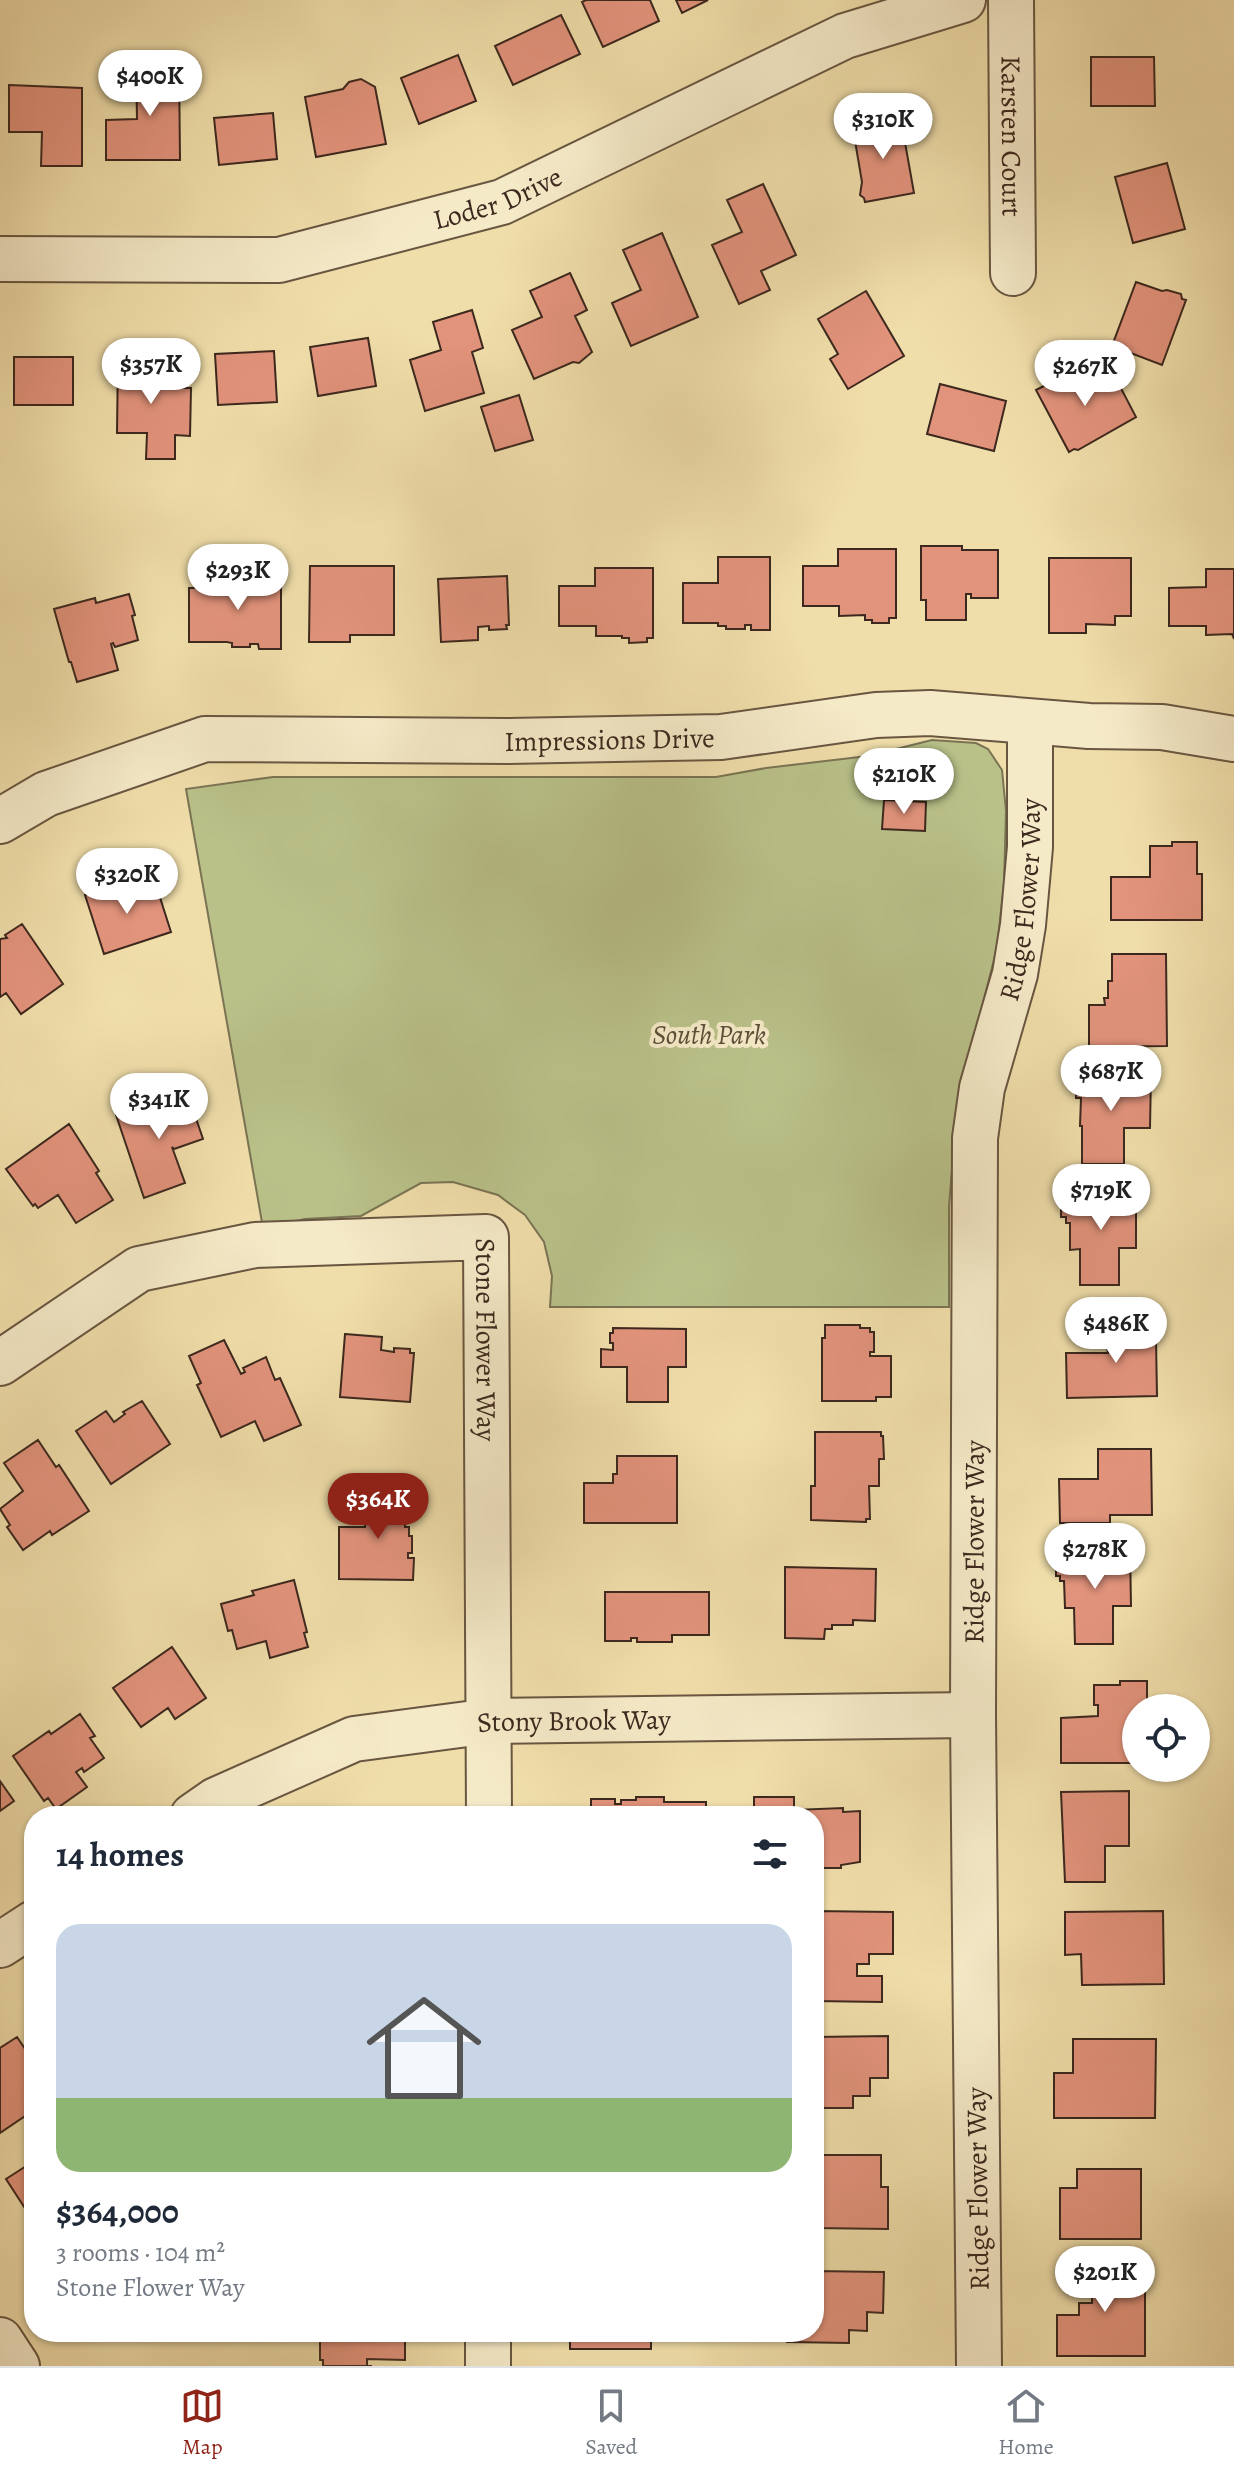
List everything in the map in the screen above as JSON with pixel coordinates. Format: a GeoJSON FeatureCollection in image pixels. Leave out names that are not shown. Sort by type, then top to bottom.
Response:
{"type":"FeatureCollection","features":[{"type":"Feature","properties":{"kind":"street","name":"Loder Drive"},"geometry":{"type":"LineString","coordinates":[[0,259],[279,260],[502,202],[845,36],[963,0]]}},
{"type":"Feature","properties":{"kind":"street","name":"Karsten Court"},"geometry":{"type":"LineString","coordinates":[[1011,0],[1013,273]]}},
{"type":"Feature","properties":{"kind":"street","name":"Impressions Drive"},"geometry":{"type":"LineString","coordinates":[[0,821],[46,794],[205,739],[507,741],[721,737],[876,715],[930,713],[1030,723],[1162,727],[1234,739]]}},
{"type":"Feature","properties":{"kind":"street","name":"Ridge Flower Way"},"geometry":{"type":"LineString","coordinates":[[979,2366],[973,1715],[975,1138],[982,1088],[1015,974],[1023,925],[1030,847],[1030,723]]}},
{"type":"Feature","properties":{"kind":"street","name":"Stone Flower Way"},"geometry":{"type":"LineString","coordinates":[[0,1363],[139,1269],[255,1245],[486,1237],[489,1806]]}},
{"type":"Feature","properties":{"kind":"street","name":"Stony Brook Way"},"geometry":{"type":"LineString","coordinates":[[207,1806],[354,1739],[490,1721],[973,1715]]}},
{"type":"Feature","properties":{"kind":"street"},"geometry":{"type":"LineString","coordinates":[[0,1945],[24,1929]]}},
{"type":"Feature","properties":{"kind":"street"},"geometry":{"type":"LineString","coordinates":[[0,2340],[17,2366]]}},
{"type":"Feature","properties":{"kind":"street"},"geometry":{"type":"LineString","coordinates":[[488,2342],[488,2366]]}},
{"type":"Feature","properties":{"kind":"green space","name":"South Park"},"geometry":{"type":"Polygon","coordinates":[[[932,740],[976,743],[988,749],[1002,770],[1006,811],[1004,883],[997,948],[957,1105],[949,1207],[949,1307],[550,1307],[552,1276],[544,1242],[525,1215],[498,1195],[453,1182],[421,1183],[361,1216],[305,1219],[263,1228],[186,789],[273,777],[716,777],[868,756],[932,740]]]}},
{"type":"Feature","properties":{"kind":"building"},"geometry":{"type":"Polygon","coordinates":[[[650,0],[659,21],[603,47],[582,2],[650,0]]]}},
{"type":"Feature","properties":{"kind":"building"},"geometry":{"type":"Polygon","coordinates":[[[676,0],[708,0],[682,13],[676,0]]]}},
{"type":"Feature","properties":{"kind":"building"},"geometry":{"type":"Polygon","coordinates":[[[561,15],[580,54],[513,85],[495,46],[561,15]]]}},
{"type":"Feature","properties":{"kind":"building"},"geometry":{"type":"Polygon","coordinates":[[[458,55],[476,101],[419,124],[401,78],[458,55]]]}},
{"type":"Feature","properties":{"kind":"building"},"geometry":{"type":"Polygon","coordinates":[[[1091,57],[1154,57],[1155,106],[1091,106],[1091,57]]]}},
{"type":"Feature","properties":{"kind":"building"},"geometry":{"type":"Polygon","coordinates":[[[136,62],[179,62],[180,160],[106,160],[106,120],[137,119],[136,62]]]}},
{"type":"Feature","properties":{"kind":"building"},"geometry":{"type":"Polygon","coordinates":[[[361,79],[375,87],[386,144],[316,157],[305,97],[343,89],[349,82],[361,79]]]}},
{"type":"Feature","properties":{"kind":"building"},"geometry":{"type":"Polygon","coordinates":[[[9,85],[82,88],[82,166],[41,166],[42,132],[9,132],[9,85]]]}},
{"type":"Feature","properties":{"kind":"building"},"geometry":{"type":"Polygon","coordinates":[[[273,113],[277,159],[219,165],[214,118],[273,113]]]}},
{"type":"Feature","properties":{"kind":"building"},"geometry":{"type":"Polygon","coordinates":[[[901,120],[914,193],[865,202],[860,195],[862,182],[853,129],[901,120]]]}},
{"type":"Feature","properties":{"kind":"building"},"geometry":{"type":"Polygon","coordinates":[[[1167,163],[1185,229],[1133,243],[1115,177],[1167,163]]]}},
{"type":"Feature","properties":{"kind":"building"},"geometry":{"type":"Polygon","coordinates":[[[763,184],[796,255],[761,271],[770,290],[739,304],[712,245],[742,232],[727,200],[763,184]]]}},
{"type":"Feature","properties":{"kind":"building"},"geometry":{"type":"Polygon","coordinates":[[[662,233],[698,317],[631,346],[612,303],[641,290],[623,250],[662,233]]]}},
{"type":"Feature","properties":{"kind":"building"},"geometry":{"type":"Polygon","coordinates":[[[570,273],[587,310],[575,316],[592,352],[579,363],[573,362],[534,379],[512,330],[542,317],[530,291],[570,273]]]}},
{"type":"Feature","properties":{"kind":"building"},"geometry":{"type":"Polygon","coordinates":[[[1136,282],[1181,294],[1182,299],[1186,300],[1162,365],[1112,346],[1136,282]]]}},
{"type":"Feature","properties":{"kind":"building"},"geometry":{"type":"Polygon","coordinates":[[[866,291],[904,356],[848,389],[830,359],[838,354],[818,319],[866,291]]]}},
{"type":"Feature","properties":{"kind":"building"},"geometry":{"type":"Polygon","coordinates":[[[472,310],[483,348],[472,352],[484,393],[425,411],[410,360],[441,350],[433,322],[472,310]]]}},
{"type":"Feature","properties":{"kind":"building"},"geometry":{"type":"Polygon","coordinates":[[[368,338],[376,386],[318,396],[310,347],[368,338]]]}},
{"type":"Feature","properties":{"kind":"building"},"geometry":{"type":"Polygon","coordinates":[[[274,351],[277,402],[218,405],[215,354],[274,351]]]}},
{"type":"Feature","properties":{"kind":"building"},"geometry":{"type":"Polygon","coordinates":[[[118,355],[158,356],[158,388],[191,388],[190,436],[175,435],[175,459],[146,459],[147,433],[117,433],[118,355]]]}},
{"type":"Feature","properties":{"kind":"building"},"geometry":{"type":"Polygon","coordinates":[[[14,357],[73,357],[73,405],[14,405],[14,357]]]}},
{"type":"Feature","properties":{"kind":"building"},"geometry":{"type":"Polygon","coordinates":[[[1075,370],[1084,386],[1112,371],[1136,417],[1069,452],[1036,390],[1075,370]]]}},
{"type":"Feature","properties":{"kind":"building"},"geometry":{"type":"Polygon","coordinates":[[[940,384],[1006,401],[994,451],[927,434],[940,384]]]}},
{"type":"Feature","properties":{"kind":"building"},"geometry":{"type":"Polygon","coordinates":[[[519,395],[533,440],[495,451],[481,407],[519,395]]]}},
{"type":"Feature","properties":{"kind":"building"},"geometry":{"type":"Polygon","coordinates":[[[921,546],[998,550],[998,598],[971,598],[971,594],[966,594],[966,620],[926,620],[926,600],[921,600],[921,546]]]}},
{"type":"Feature","properties":{"kind":"building"},"geometry":{"type":"Polygon","coordinates":[[[838,549],[896,549],[896,618],[889,618],[889,623],[872,623],[872,620],[865,620],[865,615],[839,616],[839,606],[803,606],[803,566],[838,566],[838,549]]]}},
{"type":"Feature","properties":{"kind":"building"},"geometry":{"type":"Polygon","coordinates":[[[718,557],[770,557],[770,630],[751,630],[751,625],[745,625],[745,629],[726,629],[718,623],[683,623],[683,583],[718,583],[718,557]]]}},
{"type":"Feature","properties":{"kind":"building"},"geometry":{"type":"Polygon","coordinates":[[[1049,558],[1131,558],[1131,616],[1115,616],[1115,625],[1086,624],[1086,633],[1049,633],[1049,558]]]}},
{"type":"Feature","properties":{"kind":"building"},"geometry":{"type":"Polygon","coordinates":[[[310,566],[394,566],[394,635],[350,635],[350,642],[309,642],[310,566]]]}},
{"type":"Feature","properties":{"kind":"building"},"geometry":{"type":"Polygon","coordinates":[[[595,568],[653,568],[653,638],[647,638],[647,642],[629,643],[629,638],[622,636],[596,636],[596,626],[559,626],[559,586],[595,586],[595,568]]]}},
{"type":"Feature","properties":{"kind":"building"},"geometry":{"type":"Polygon","coordinates":[[[1206,569],[1234,569],[1234,639],[1232,634],[1206,635],[1206,626],[1169,626],[1169,588],[1206,587],[1206,569]]]}},
{"type":"Feature","properties":{"kind":"building"},"geometry":{"type":"Polygon","coordinates":[[[225,574],[270,574],[270,577],[281,577],[281,649],[259,649],[258,644],[232,647],[232,643],[227,642],[189,642],[189,588],[226,588],[225,574]]]}},
{"type":"Feature","properties":{"kind":"building"},"geometry":{"type":"Polygon","coordinates":[[[507,576],[507,629],[478,627],[478,640],[441,642],[438,579],[507,576]]]}},
{"type":"Feature","properties":{"kind":"building"},"geometry":{"type":"Polygon","coordinates":[[[129,594],[138,640],[115,647],[111,644],[118,670],[77,682],[54,609],[95,598],[96,603],[129,594]]]}},
{"type":"Feature","properties":{"kind":"building"},"geometry":{"type":"Polygon","coordinates":[[[884,800],[926,802],[925,831],[882,829],[884,800]]]}},
{"type":"Feature","properties":{"kind":"building"},"geometry":{"type":"Polygon","coordinates":[[[1172,842],[1197,842],[1197,874],[1202,874],[1202,920],[1111,920],[1111,877],[1150,877],[1150,846],[1172,846],[1172,842]]]}},
{"type":"Feature","properties":{"kind":"building"},"geometry":{"type":"Polygon","coordinates":[[[122,883],[125,896],[136,892],[135,889],[156,885],[171,932],[104,954],[85,895],[122,883]]]}},
{"type":"Feature","properties":{"kind":"building"},"geometry":{"type":"Polygon","coordinates":[[[22,924],[63,984],[21,1014],[6,993],[0,997],[0,939],[7,938],[5,935],[22,924]]]}},
{"type":"Feature","properties":{"kind":"building"},"geometry":{"type":"Polygon","coordinates":[[[1112,954],[1166,954],[1167,1046],[1089,1047],[1089,1005],[1105,1005],[1108,981],[1112,981],[1112,954]]]}},
{"type":"Feature","properties":{"kind":"building"},"geometry":{"type":"Polygon","coordinates":[[[1076,1073],[1151,1074],[1150,1128],[1124,1128],[1124,1164],[1082,1164],[1081,1098],[1076,1098],[1076,1073]]]}},
{"type":"Feature","properties":{"kind":"building"},"geometry":{"type":"Polygon","coordinates":[[[187,1092],[203,1139],[174,1149],[172,1147],[185,1183],[144,1198],[116,1115],[187,1092]]]}},
{"type":"Feature","properties":{"kind":"building"},"geometry":{"type":"Polygon","coordinates":[[[69,1124],[99,1171],[96,1173],[113,1200],[76,1223],[58,1195],[38,1208],[35,1204],[33,1206],[6,1169],[69,1124]]]}},
{"type":"Feature","properties":{"kind":"building"},"geometry":{"type":"Polygon","coordinates":[[[1067,1192],[1136,1192],[1136,1248],[1119,1248],[1119,1285],[1080,1285],[1080,1249],[1070,1250],[1070,1223],[1066,1223],[1066,1217],[1061,1217],[1061,1199],[1067,1199],[1067,1192]]]}},
{"type":"Feature","properties":{"kind":"building"},"geometry":{"type":"Polygon","coordinates":[[[1129,1319],[1149,1319],[1149,1340],[1156,1340],[1157,1396],[1067,1398],[1066,1353],[1108,1353],[1104,1327],[1109,1327],[1109,1323],[1129,1323],[1129,1319]]]}},
{"type":"Feature","properties":{"kind":"building"},"geometry":{"type":"Polygon","coordinates":[[[825,1325],[860,1325],[860,1328],[870,1328],[870,1332],[874,1332],[874,1352],[870,1352],[870,1356],[891,1356],[891,1397],[876,1397],[876,1401],[822,1401],[822,1338],[825,1338],[825,1325]]]}},
{"type":"Feature","properties":{"kind":"building"},"geometry":{"type":"Polygon","coordinates":[[[613,1328],[686,1329],[686,1367],[668,1367],[668,1402],[627,1402],[627,1367],[601,1367],[601,1349],[613,1350],[610,1333],[613,1333],[613,1328]]]}},
{"type":"Feature","properties":{"kind":"building"},"geometry":{"type":"Polygon","coordinates":[[[345,1334],[382,1337],[381,1350],[394,1352],[394,1348],[410,1349],[410,1353],[414,1353],[410,1402],[340,1397],[345,1334]]]}},
{"type":"Feature","properties":{"kind":"building"},"geometry":{"type":"Polygon","coordinates":[[[224,1340],[241,1374],[245,1372],[243,1368],[266,1357],[275,1380],[280,1378],[301,1425],[264,1441],[255,1421],[221,1437],[197,1385],[201,1383],[189,1356],[224,1340]]]}},
{"type":"Feature","properties":{"kind":"building"},"geometry":{"type":"Polygon","coordinates":[[[142,1401],[170,1444],[111,1484],[76,1431],[106,1411],[114,1422],[125,1414],[123,1412],[142,1401]]]}},
{"type":"Feature","properties":{"kind":"building"},"geometry":{"type":"Polygon","coordinates":[[[815,1432],[881,1432],[884,1459],[879,1459],[879,1486],[869,1486],[870,1519],[866,1522],[811,1520],[811,1486],[815,1486],[815,1432]]]}},
{"type":"Feature","properties":{"kind":"building"},"geometry":{"type":"Polygon","coordinates":[[[38,1440],[56,1467],[59,1465],[89,1511],[52,1535],[50,1531],[23,1550],[7,1527],[10,1525],[0,1509],[23,1491],[4,1463],[38,1440]]]}},
{"type":"Feature","properties":{"kind":"building"},"geometry":{"type":"Polygon","coordinates":[[[1098,1449],[1151,1449],[1152,1515],[1110,1515],[1110,1523],[1060,1523],[1059,1479],[1098,1479],[1098,1449]]]}},
{"type":"Feature","properties":{"kind":"building"},"geometry":{"type":"Polygon","coordinates":[[[617,1456],[677,1456],[677,1523],[584,1523],[584,1483],[613,1483],[613,1474],[617,1474],[617,1456]]]}},
{"type":"Feature","properties":{"kind":"building"},"geometry":{"type":"Polygon","coordinates":[[[366,1490],[406,1491],[405,1527],[409,1527],[409,1536],[412,1536],[412,1553],[408,1553],[408,1558],[414,1558],[413,1580],[339,1579],[339,1527],[365,1527],[366,1490]]]}},
{"type":"Feature","properties":{"kind":"building"},"geometry":{"type":"Polygon","coordinates":[[[1130,1550],[1131,1606],[1113,1606],[1113,1644],[1075,1644],[1074,1608],[1065,1608],[1064,1581],[1056,1576],[1056,1558],[1061,1558],[1061,1551],[1130,1550]]]}},
{"type":"Feature","properties":{"kind":"building"},"geometry":{"type":"Polygon","coordinates":[[[785,1567],[876,1569],[875,1621],[853,1620],[853,1625],[832,1625],[832,1629],[825,1629],[824,1639],[785,1638],[785,1567]]]}},
{"type":"Feature","properties":{"kind":"building"},"geometry":{"type":"Polygon","coordinates":[[[294,1580],[308,1647],[270,1658],[266,1641],[237,1649],[232,1630],[228,1631],[221,1604],[254,1595],[252,1591],[294,1580]]]}},
{"type":"Feature","properties":{"kind":"building"},"geometry":{"type":"Polygon","coordinates":[[[605,1592],[709,1592],[709,1635],[672,1635],[672,1642],[637,1642],[637,1638],[631,1638],[631,1641],[605,1641],[605,1592]]]}},
{"type":"Feature","properties":{"kind":"building"},"geometry":{"type":"Polygon","coordinates":[[[172,1647],[206,1698],[175,1719],[168,1708],[141,1727],[113,1688],[172,1647]]]}},
{"type":"Feature","properties":{"kind":"building"},"geometry":{"type":"Polygon","coordinates":[[[1120,1681],[1147,1681],[1147,1694],[1122,1694],[1122,1763],[1061,1763],[1061,1718],[1098,1716],[1098,1705],[1094,1705],[1094,1685],[1120,1685],[1120,1681]]]}},
{"type":"Feature","properties":{"kind":"building"},"geometry":{"type":"Polygon","coordinates":[[[80,1714],[95,1736],[90,1738],[104,1758],[84,1772],[82,1768],[76,1772],[87,1787],[60,1806],[54,1806],[48,1798],[44,1801],[13,1756],[49,1731],[51,1734],[80,1714]]]}},
{"type":"Feature","properties":{"kind":"building"},"geometry":{"type":"Polygon","coordinates":[[[0,1781],[14,1801],[0,1811],[0,1781]]]}},
{"type":"Feature","properties":{"kind":"building"},"geometry":{"type":"Polygon","coordinates":[[[1129,1791],[1129,1846],[1105,1846],[1105,1882],[1065,1882],[1061,1792],[1129,1791]]]}},
{"type":"Feature","properties":{"kind":"building"},"geometry":{"type":"Polygon","coordinates":[[[636,1797],[664,1797],[664,1802],[706,1802],[706,1806],[591,1806],[591,1799],[615,1799],[615,1804],[621,1804],[621,1800],[636,1800],[636,1797]]]}},
{"type":"Feature","properties":{"kind":"building"},"geometry":{"type":"Polygon","coordinates":[[[754,1797],[794,1797],[794,1806],[754,1806],[754,1797]]]}},
{"type":"Feature","properties":{"kind":"building"},"geometry":{"type":"Polygon","coordinates":[[[824,1809],[860,1811],[860,1862],[841,1865],[841,1868],[824,1868],[824,1809]]]}},
{"type":"Feature","properties":{"kind":"building"},"geometry":{"type":"Polygon","coordinates":[[[824,1911],[893,1912],[893,1954],[869,1954],[869,1964],[857,1964],[857,1976],[882,1976],[882,2002],[824,2001],[824,1911]]]}},
{"type":"Feature","properties":{"kind":"building"},"geometry":{"type":"Polygon","coordinates":[[[1163,1911],[1164,1984],[1082,1985],[1081,1954],[1065,1955],[1065,1912],[1163,1911]]]}},
{"type":"Feature","properties":{"kind":"building"},"geometry":{"type":"Polygon","coordinates":[[[888,2036],[888,2078],[870,2078],[870,2096],[853,2096],[853,2108],[824,2108],[824,2037],[888,2036]]]}},
{"type":"Feature","properties":{"kind":"building"},"geometry":{"type":"Polygon","coordinates":[[[17,2037],[24,2047],[24,2117],[0,2133],[0,2048],[17,2037]]]}},
{"type":"Feature","properties":{"kind":"building"},"geometry":{"type":"Polygon","coordinates":[[[1073,2039],[1156,2039],[1155,2118],[1054,2118],[1054,2073],[1073,2073],[1073,2039]]]}},
{"type":"Feature","properties":{"kind":"building"},"geometry":{"type":"Polygon","coordinates":[[[824,2155],[881,2155],[881,2187],[888,2187],[888,2229],[824,2228],[824,2155]]]}},
{"type":"Feature","properties":{"kind":"building"},"geometry":{"type":"Polygon","coordinates":[[[24,2167],[24,2207],[6,2179],[24,2167]]]}},
{"type":"Feature","properties":{"kind":"building"},"geometry":{"type":"Polygon","coordinates":[[[1077,2169],[1141,2169],[1141,2239],[1060,2239],[1060,2188],[1077,2188],[1077,2169]]]}},
{"type":"Feature","properties":{"kind":"building"},"geometry":{"type":"Polygon","coordinates":[[[1068,2268],[1145,2268],[1145,2356],[1057,2356],[1057,2315],[1079,2315],[1079,2303],[1092,2303],[1092,2294],[1068,2294],[1068,2268]]]}},
{"type":"Feature","properties":{"kind":"building"},"geometry":{"type":"Polygon","coordinates":[[[824,2271],[884,2272],[883,2313],[867,2312],[867,2331],[849,2330],[849,2343],[787,2342],[824,2342],[824,2271]]]}},
{"type":"Feature","properties":{"kind":"building"},"geometry":{"type":"Polygon","coordinates":[[[320,2342],[405,2342],[405,2360],[367,2359],[367,2366],[323,2366],[323,2360],[320,2360],[320,2342]]]}},
{"type":"Feature","properties":{"kind":"building"},"geometry":{"type":"Polygon","coordinates":[[[570,2342],[651,2342],[651,2349],[570,2349],[570,2342]]]}}]}
